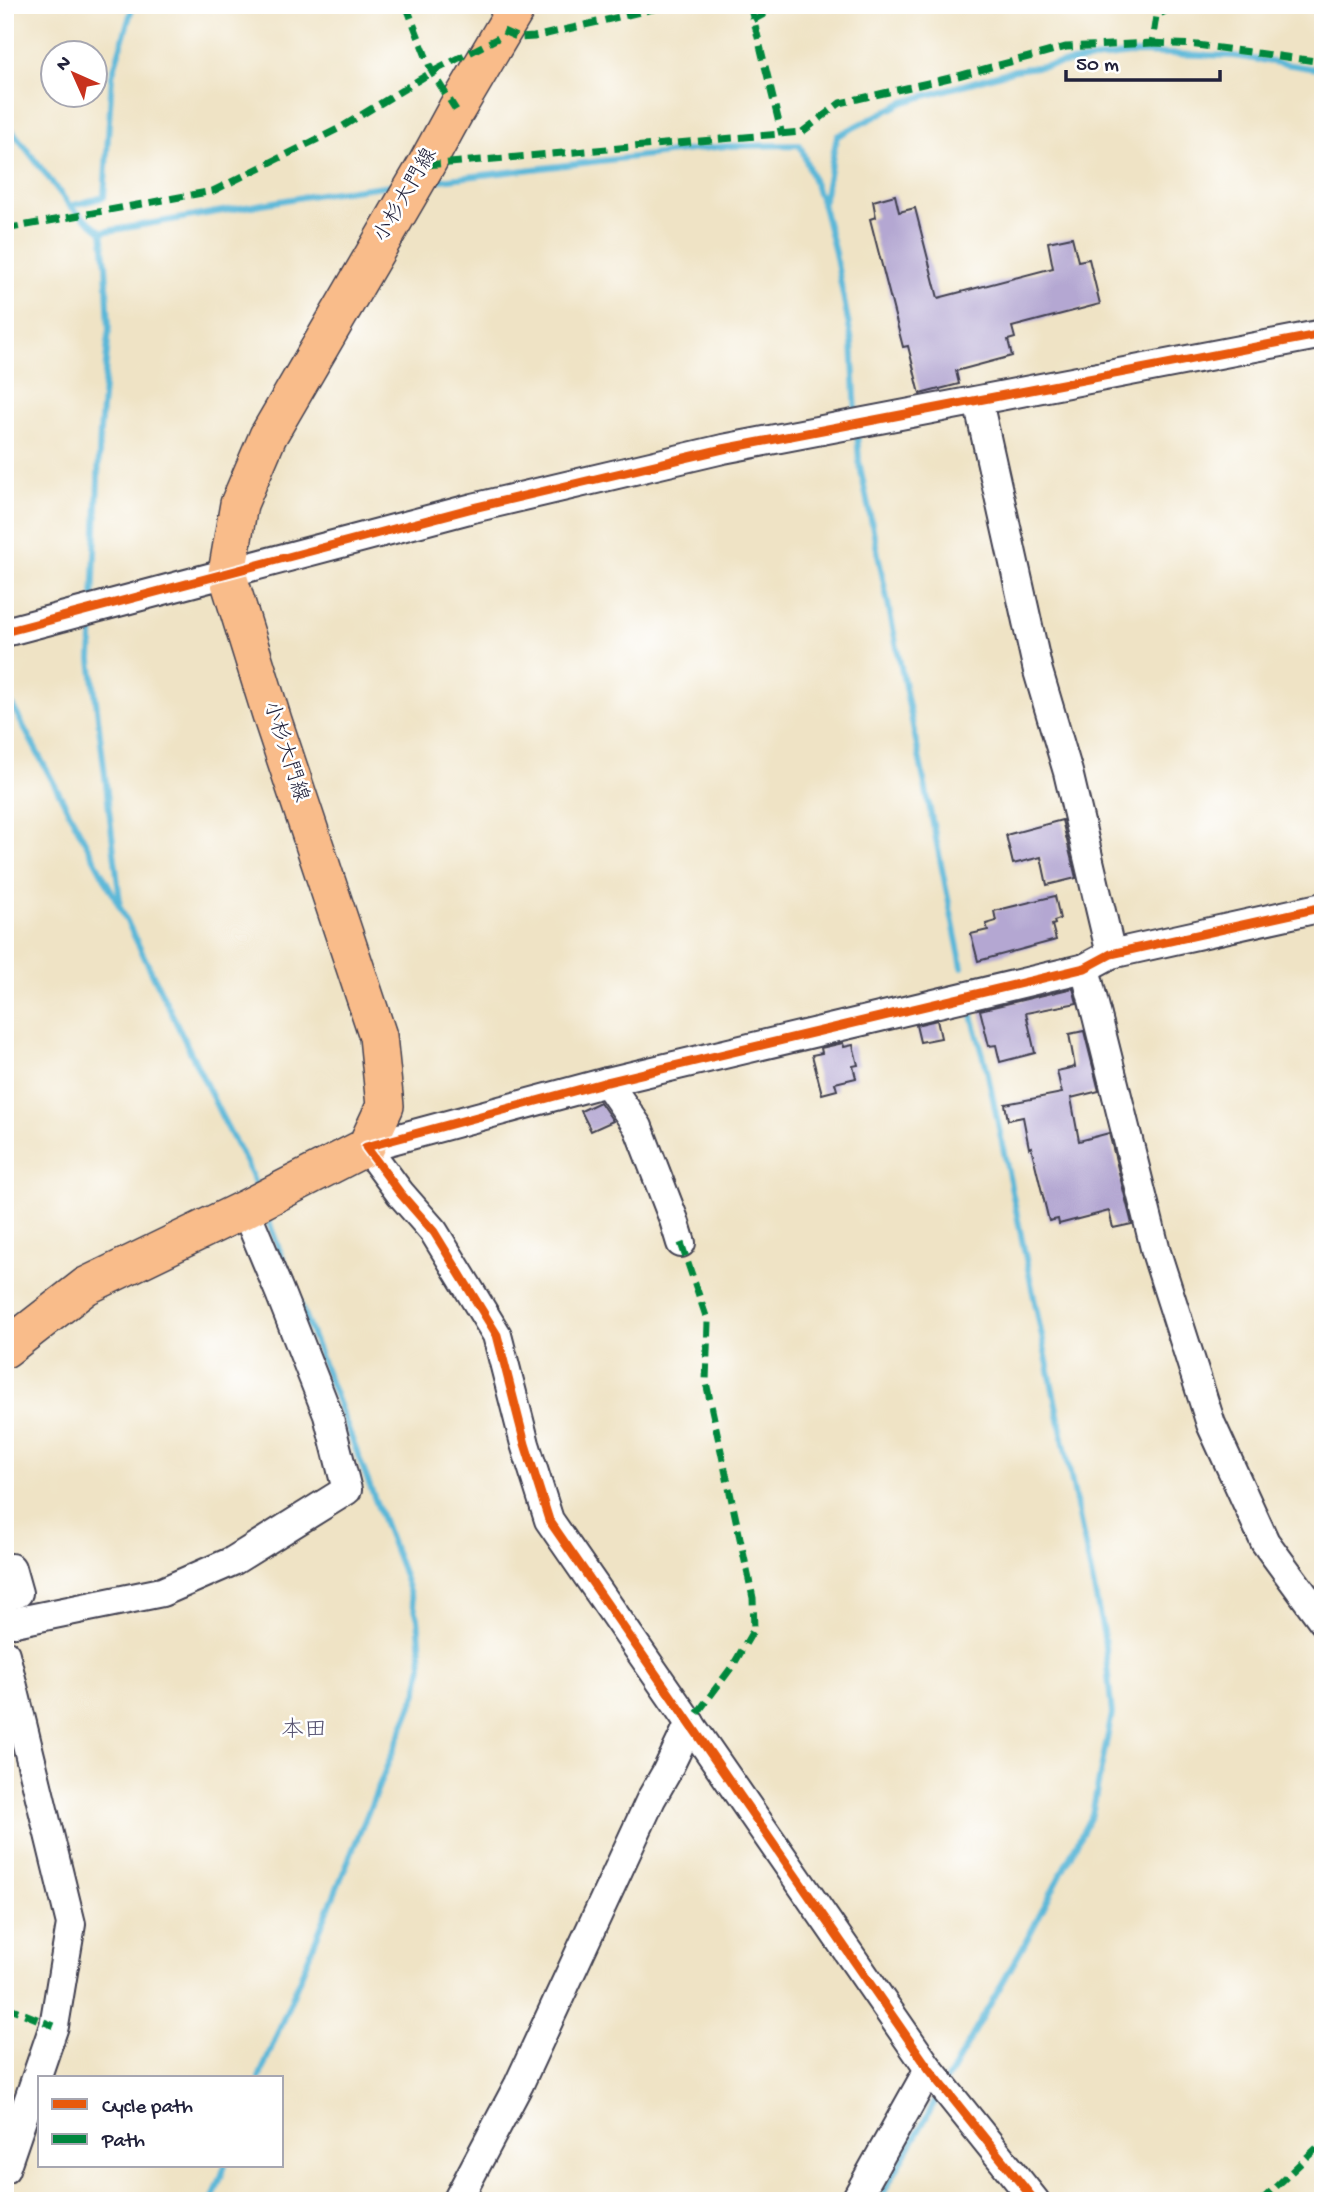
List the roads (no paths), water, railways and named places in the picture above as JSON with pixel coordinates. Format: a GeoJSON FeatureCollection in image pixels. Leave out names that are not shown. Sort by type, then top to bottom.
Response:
{"type":"FeatureCollection","features":[{"type":"Feature","properties":{"kind":"main road","name":"小杉大門線"},"geometry":{"type":"LineString","coordinates":[[366,1147],[385,1107],[378,1036],[273,721],[228,573],[240,504],[268,436],[519,5]]}},
{"type":"Feature","properties":{"kind":"main road"},"geometry":{"type":"LineString","coordinates":[[5,1349],[86,1286],[366,1147]]}},
{"type":"Feature","properties":{"kind":"street"},"geometry":{"type":"LineString","coordinates":[[5,632],[472,508],[723,449],[1323,334]]}},
{"type":"Feature","properties":{"kind":"street"},"geometry":{"type":"LineString","coordinates":[[978,401],[1038,671],[1068,772],[1111,954]]}},
{"type":"Feature","properties":{"kind":"street"},"geometry":{"type":"LineString","coordinates":[[1035,2201],[929,2070],[549,1520],[525,1444],[497,1335],[434,1232],[400,1193],[366,1147],[607,1082],[1085,968],[1111,954],[1323,907]]}},
{"type":"Feature","properties":{"kind":"street"},"geometry":{"type":"LineString","coordinates":[[1085,968],[1156,1252],[1211,1424],[1265,1542],[1323,1620]]}},
{"type":"Feature","properties":{"kind":"street"},"geometry":{"type":"LineString","coordinates":[[607,1082],[638,1127],[681,1243]]}},
{"type":"Feature","properties":{"kind":"street"},"geometry":{"type":"LineString","coordinates":[[5,1624],[162,1592],[233,1561],[347,1490],[328,1415],[245,1209]]}},
{"type":"Feature","properties":{"kind":"street"},"geometry":{"type":"LineString","coordinates":[[5,1569],[11,1568],[18,1593],[5,1596]]}},
{"type":"Feature","properties":{"kind":"street"},"geometry":{"type":"LineString","coordinates":[[5,1654],[71,1924],[54,2026],[5,2169]]}},
{"type":"Feature","properties":{"kind":"street"},"geometry":{"type":"LineString","coordinates":[[457,2201],[519,2084],[651,1799],[690,1723]]}},
{"type":"Feature","properties":{"kind":"street"},"geometry":{"type":"LineString","coordinates":[[855,2201],[929,2070]]}},
{"type":"Feature","properties":{"kind":"waterway"},"geometry":{"type":"LineString","coordinates":[[70,206],[104,197],[112,76],[133,5]]}},
{"type":"Feature","properties":{"kind":"waterway"},"geometry":{"type":"LineString","coordinates":[[823,204],[837,136],[904,102],[1015,70],[1137,53],[1234,56],[1323,70]]}},
{"type":"Feature","properties":{"kind":"waterway"},"geometry":{"type":"LineString","coordinates":[[5,121],[70,206],[102,232],[109,329],[100,431],[93,602]]}},
{"type":"Feature","properties":{"kind":"waterway"},"geometry":{"type":"LineString","coordinates":[[432,181],[726,146],[800,145],[823,206],[835,253],[852,342],[856,414]]}},
{"type":"Feature","properties":{"kind":"waterway"},"geometry":{"type":"LineString","coordinates":[[102,232],[320,194],[400,184]]}},
{"type":"Feature","properties":{"kind":"waterway"},"geometry":{"type":"LineString","coordinates":[[857,432],[859,461],[962,967]]}},
{"type":"Feature","properties":{"kind":"waterway"},"geometry":{"type":"LineString","coordinates":[[93,617],[91,659],[120,901]]}},
{"type":"Feature","properties":{"kind":"waterway"},"geometry":{"type":"LineString","coordinates":[[5,692],[120,907],[257,1189]]}},
{"type":"Feature","properties":{"kind":"waterway"},"geometry":{"type":"LineString","coordinates":[[947,2080],[1024,1945],[1092,1814],[1112,1714],[1104,1637],[986,1065],[971,1012]]}},
{"type":"Feature","properties":{"kind":"waterway"},"geometry":{"type":"LineString","coordinates":[[260,2076],[417,1693],[422,1665],[418,1618],[402,1570],[265,1212]]}},
{"type":"Feature","properties":{"kind":"waterway"},"geometry":{"type":"LineString","coordinates":[[879,2201],[940,2093]]}},
{"type":"Feature","properties":{"kind":"waterway"},"geometry":{"type":"LineString","coordinates":[[212,2201],[224,2168]]}},
{"type":"Feature","properties":{"kind":"district","name":"本田"},"geometry":{"type":"Point","coordinates":[304,1731]}}]}
